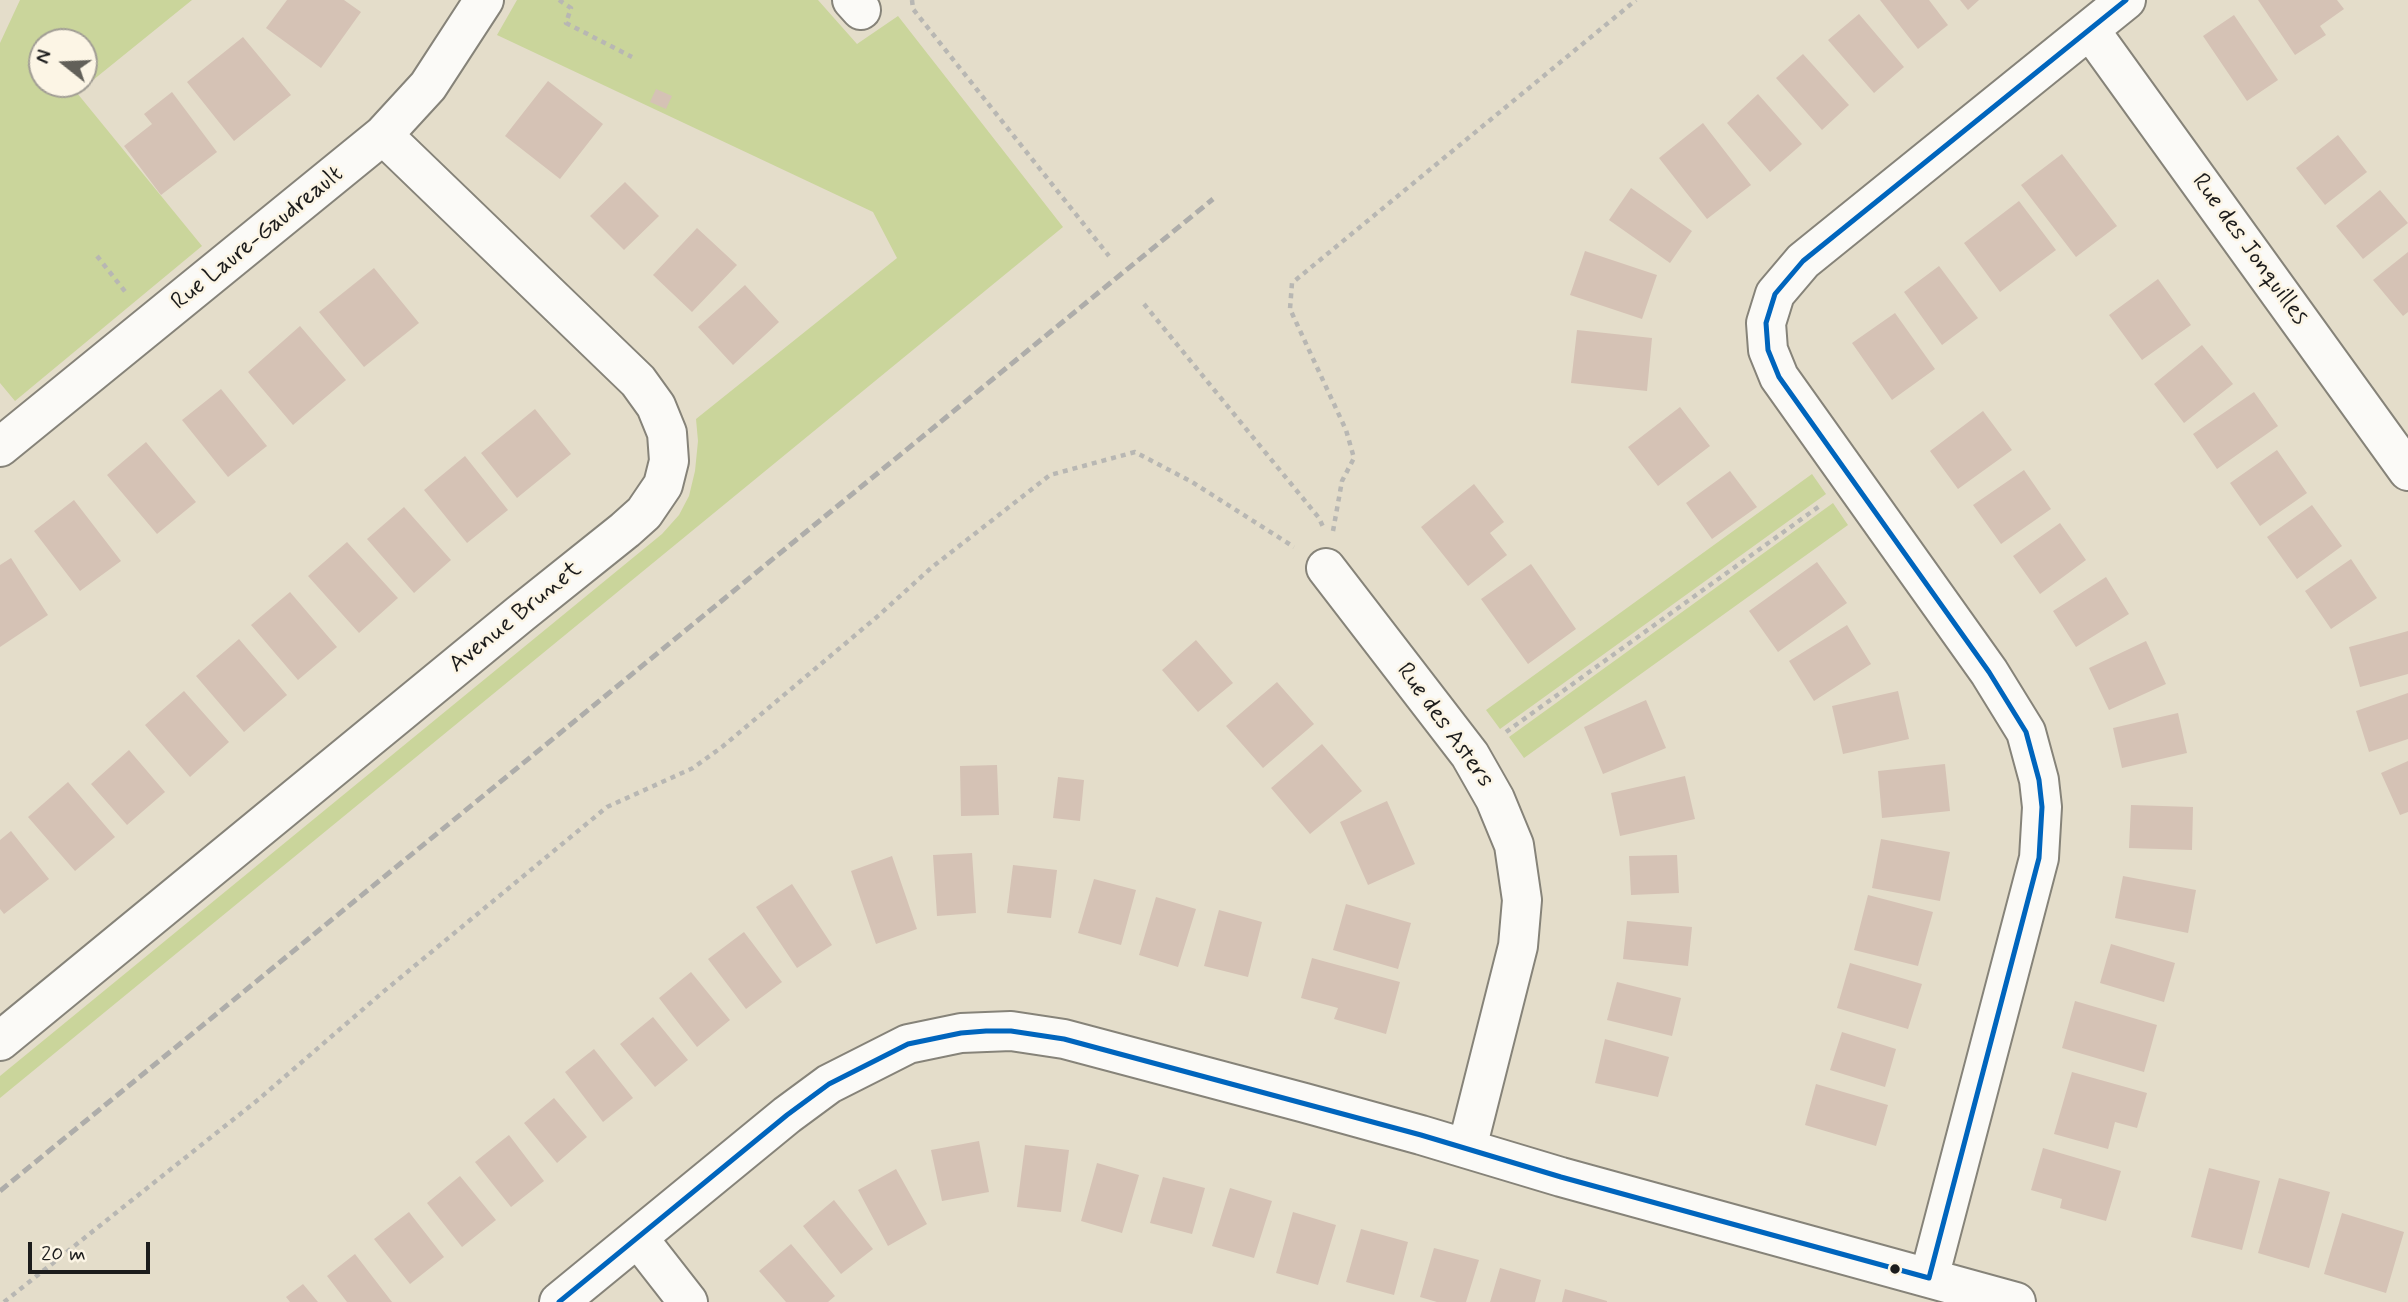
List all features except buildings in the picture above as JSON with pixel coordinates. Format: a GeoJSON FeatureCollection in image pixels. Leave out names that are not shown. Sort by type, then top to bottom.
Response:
{"type":"FeatureCollection","features":[{"type":"Feature","properties":{"kind":"street","name":"Rue Laure-Gaudreault"},"geometry":{"type":"LineString","coordinates":[[0,447],[383,135],[428,86],[484,0]]}},
{"type":"Feature","properties":{"kind":"street"},"geometry":{"type":"LineString","coordinates":[[1929,1278],[2039,858],[2043,820],[2039,780],[2026,732],[1995,681],[1779,377],[1768,350],[1766,323],[1775,294],[1803,261],[2126,0]]}},
{"type":"Feature","properties":{"kind":"street","name":"Rue des Jonquilles"},"geometry":{"type":"LineString","coordinates":[[2090,30],[2408,471]]}},
{"type":"Feature","properties":{"kind":"street","name":"Avenue Brunet"},"geometry":{"type":"LineString","coordinates":[[0,1041],[625,530],[644,513],[663,485],[669,461],[667,433],[656,406],[638,381],[383,135]]}},
{"type":"Feature","properties":{"kind":"street","name":"Rue des Asters"},"geometry":{"type":"LineString","coordinates":[[1319,554],[1470,755],[1496,799],[1514,845],[1522,900],[1518,946],[1467,1148]]}},
{"type":"Feature","properties":{"kind":"street"},"geometry":{"type":"LineString","coordinates":[[559,1302],[828,1084],[908,1044],[961,1033],[1011,1031],[1064,1039],[1467,1148],[1561,1177],[2016,1302]]}},
{"type":"Feature","properties":{"kind":"street"},"geometry":{"type":"LineString","coordinates":[[638,1238],[688,1302]]}},
{"type":"Feature","properties":{"kind":"path"},"geometry":{"type":"LineString","coordinates":[[559,0],[571,8],[566,23],[632,57]]}},
{"type":"Feature","properties":{"kind":"path"},"geometry":{"type":"LineString","coordinates":[[912,0],[913,9],[1109,256]]}},
{"type":"Feature","properties":{"kind":"path"},"geometry":{"type":"LineString","coordinates":[[4,1302],[259,1098],[607,807],[693,768],[722,747],[932,568],[1050,475],[1135,452],[1319,554],[1342,481],[1354,458],[1346,430],[1290,309],[1292,283],[1636,0]]}},
{"type":"Feature","properties":{"kind":"path"},"geometry":{"type":"LineString","coordinates":[[1144,304],[1325,530]]}},
{"type":"Feature","properties":{"kind":"path"},"geometry":{"type":"LineString","coordinates":[[1506,732],[1829,499]]}},
{"type":"Feature","properties":{"kind":"green space"},"geometry":{"type":"Polygon","coordinates":[[[20,0],[192,0],[98,76],[98,28],[28,28],[28,98],[81,98],[202,246],[15,401],[0,383],[0,43],[20,0]]]}},
{"type":"Feature","properties":{"kind":"green space"},"geometry":{"type":"Polygon","coordinates":[[[517,0],[818,0],[857,44],[898,16],[1063,227],[0,1098],[0,1076],[662,534],[679,515],[689,496],[698,441],[696,419],[897,258],[873,212],[497,35],[517,0]]]}},
{"type":"Feature","properties":{"kind":"green space"},"geometry":{"type":"Polygon","coordinates":[[[1812,474],[1826,494],[1500,729],[1486,710],[1812,474]]]}},
{"type":"Feature","properties":{"kind":"green space"},"geometry":{"type":"Polygon","coordinates":[[[1833,503],[1848,525],[1524,758],[1509,737],[1833,503]]]}},
{"type":"Feature","properties":{"kind":"railway"},"geometry":{"type":"LineString","coordinates":[[0,1191],[1213,199]]}},
{"type":"Feature","properties":{"kind":"transit line"},"geometry":{"type":"LineString","coordinates":[[559,1302],[787,1115],[829,1084],[908,1044],[961,1033],[986,1031],[1011,1031],[1064,1039],[1421,1135],[1561,1177],[1929,1278],[2039,858],[2042,807],[2039,780],[2026,732],[1989,672],[1779,377],[1768,350],[1766,323],[1775,294],[1803,261],[2126,0]]}}]}
